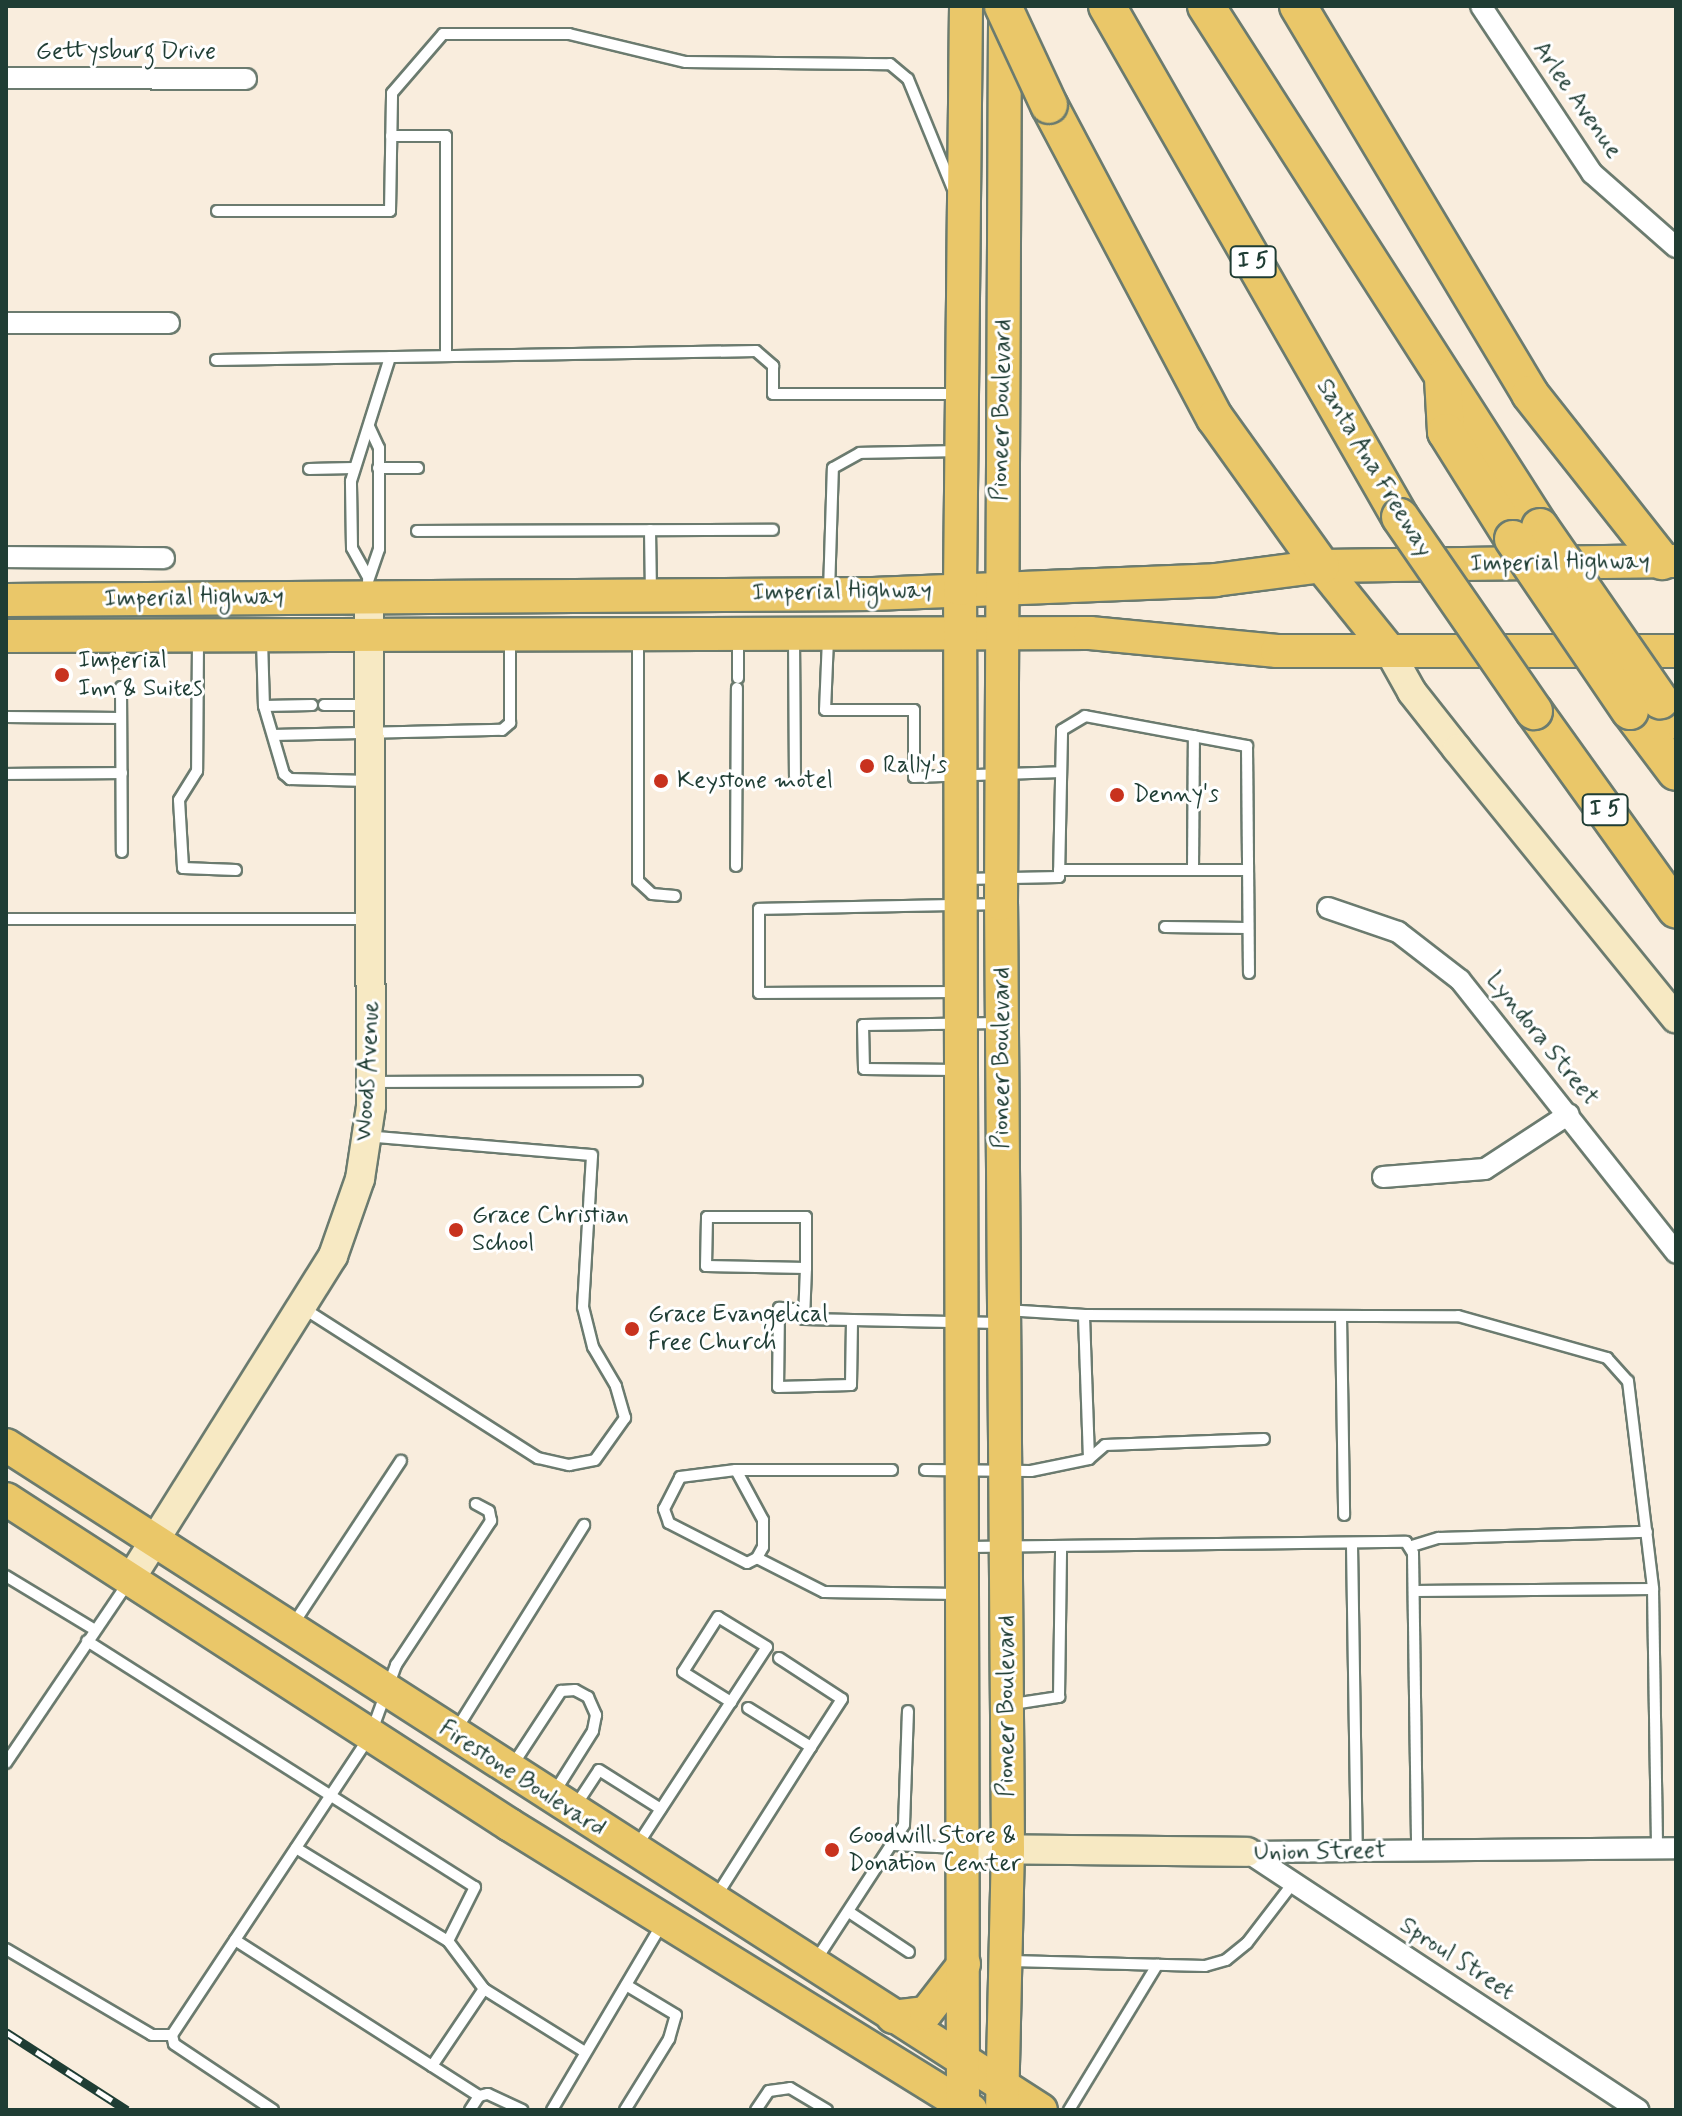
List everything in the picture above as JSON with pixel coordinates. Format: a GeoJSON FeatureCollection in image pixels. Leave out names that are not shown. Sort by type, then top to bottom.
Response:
{"type":"FeatureCollection","features":[{"type":"Feature","properties":{"kind":"highway"},"geometry":{"type":"LineString","coordinates":[[1004,6],[1049,105],[1215,418],[1321,566]]}},
{"type":"Feature","properties":{"kind":"highway","name":"Santa Ana Freeway"},"geometry":{"type":"LineString","coordinates":[[1107,6],[1400,517],[1676,909]]}},
{"type":"Feature","properties":{"kind":"highway"},"geometry":{"type":"LineString","coordinates":[[1206,6],[1443,377],[1527,533],[1655,710],[1676,772]]}},
{"type":"Feature","properties":{"kind":"highway"},"geometry":{"type":"LineString","coordinates":[[1298,6],[1530,394],[1671,567]]}},
{"type":"Feature","properties":{"kind":"main road","name":"Pioneer Boulevard"},"geometry":{"type":"LineString","coordinates":[[965,2108],[960,589],[966,6]]}},
{"type":"Feature","properties":{"kind":"main road","name":"Pioneer Boulevard"},"geometry":{"type":"LineString","coordinates":[[1002,2097],[1008,1851],[1001,892],[1004,6]]}},
{"type":"Feature","properties":{"kind":"main road","name":"Imperial Highway"},"geometry":{"type":"LineString","coordinates":[[6,600],[368,587],[651,595],[829,594],[1215,580],[1321,566],[1671,567]]}},
{"type":"Feature","properties":{"kind":"main road"},"geometry":{"type":"LineString","coordinates":[[1321,566],[1388,649]]}},
{"type":"Feature","properties":{"kind":"main road","name":"Imperial Highway"},"geometry":{"type":"LineString","coordinates":[[6,636],[121,649],[198,635],[369,633],[510,636],[1121,635],[1277,651],[1676,651]]}},
{"type":"Feature","properties":{"kind":"main road","name":"Firestone Boulevard"},"geometry":{"type":"LineString","coordinates":[[6,1445],[963,2061],[1002,2097],[1041,2110]]}},
{"type":"Feature","properties":{"kind":"main road","name":"Firestone Boulevard"},"geometry":{"type":"LineString","coordinates":[[6,1499],[370,1736],[965,2108]]}},
{"type":"Feature","properties":{"kind":"main road"},"geometry":{"type":"LineString","coordinates":[[893,2017],[926,2013],[964,1964]]}},
{"type":"Feature","properties":{"kind":"street","name":"Arlee Avenue"},"geometry":{"type":"LineString","coordinates":[[1481,6],[1592,173],[1676,247]]}},
{"type":"Feature","properties":{"kind":"street","name":"Gettysburg Drive"},"geometry":{"type":"LineString","coordinates":[[6,78],[246,79]]}},
{"type":"Feature","properties":{"kind":"street"},"geometry":{"type":"LineString","coordinates":[[6,323],[169,323]]}},
{"type":"Feature","properties":{"kind":"street","name":"Imperial Highway"},"geometry":{"type":"LineString","coordinates":[[6,557],[164,558]]}},
{"type":"Feature","properties":{"kind":"street","name":"Woods Avenue"},"geometry":{"type":"LineString","coordinates":[[131,1578],[333,1256],[360,1179],[371,1082],[368,587]]}},
{"type":"Feature","properties":{"kind":"street"},"geometry":{"type":"LineString","coordinates":[[1388,649],[1412,692],[1676,1018]]}},
{"type":"Feature","properties":{"kind":"street","name":"Lyndora Street"},"geometry":{"type":"LineString","coordinates":[[1328,908],[1398,932],[1460,980],[1676,1253]]}},
{"type":"Feature","properties":{"kind":"street"},"geometry":{"type":"LineString","coordinates":[[1383,1177],[1485,1169],[1569,1114]]}},
{"type":"Feature","properties":{"kind":"street","name":"Union Street"},"geometry":{"type":"LineString","coordinates":[[965,1849],[1247,1852],[1666,1848]]}},
{"type":"Feature","properties":{"kind":"street","name":"Sproul Street"},"geometry":{"type":"LineString","coordinates":[[1247,1852],[1627,2107]]}},
{"type":"Feature","properties":{"kind":"lane"},"geometry":{"type":"LineString","coordinates":[[217,211],[390,211],[392,93],[443,34],[569,34],[686,62],[881,62],[898,68],[908,79],[964,215]]}},
{"type":"Feature","properties":{"kind":"lane"},"geometry":{"type":"LineString","coordinates":[[391,136],[446,136],[446,356]]}},
{"type":"Feature","properties":{"kind":"lane"},"geometry":{"type":"LineString","coordinates":[[216,360],[756,351],[773,366],[773,394],[962,394]]}},
{"type":"Feature","properties":{"kind":"lane"},"geometry":{"type":"LineString","coordinates":[[368,587],[352,548],[353,468],[390,357]]}},
{"type":"Feature","properties":{"kind":"lane"},"geometry":{"type":"LineString","coordinates":[[368,587],[379,549],[379,448],[369,427]]}},
{"type":"Feature","properties":{"kind":"lane"},"geometry":{"type":"LineString","coordinates":[[829,594],[833,468],[860,453],[962,451]]}},
{"type":"Feature","properties":{"kind":"lane"},"geometry":{"type":"LineString","coordinates":[[309,469],[353,468]]}},
{"type":"Feature","properties":{"kind":"lane"},"geometry":{"type":"LineString","coordinates":[[378,468],[418,468]]}},
{"type":"Feature","properties":{"kind":"lane"},"geometry":{"type":"LineString","coordinates":[[650,530],[651,595]]}},
{"type":"Feature","properties":{"kind":"lane"},"geometry":{"type":"LineString","coordinates":[[417,531],[773,530]]}},
{"type":"Feature","properties":{"kind":"lane"},"geometry":{"type":"LineString","coordinates":[[262,634],[264,706],[290,779],[371,781]]}},
{"type":"Feature","properties":{"kind":"lane"},"geometry":{"type":"LineString","coordinates":[[198,635],[197,771],[179,800],[183,868],[236,870]]}},
{"type":"Feature","properties":{"kind":"lane"},"geometry":{"type":"LineString","coordinates":[[829,635],[825,710],[914,710],[914,777],[1061,772]]}},
{"type":"Feature","properties":{"kind":"lane"},"geometry":{"type":"LineString","coordinates":[[264,706],[318,705],[371,718],[502,730],[510,723],[510,636]]}},
{"type":"Feature","properties":{"kind":"lane"},"geometry":{"type":"LineString","coordinates":[[638,636],[638,881],[652,894],[675,896]]}},
{"type":"Feature","properties":{"kind":"lane"},"geometry":{"type":"LineString","coordinates":[[736,866],[738,636]]}},
{"type":"Feature","properties":{"kind":"lane"},"geometry":{"type":"LineString","coordinates":[[794,636],[795,776]]}},
{"type":"Feature","properties":{"kind":"lane"},"geometry":{"type":"LineString","coordinates":[[121,687],[122,852]]}},
{"type":"Feature","properties":{"kind":"lane"},"geometry":{"type":"LineString","coordinates":[[1002,1023],[962,1007],[759,993],[759,909],[1001,892],[1059,877],[1062,730],[1085,716],[1247,746],[1249,973]]}},
{"type":"Feature","properties":{"kind":"lane"},"geometry":{"type":"LineString","coordinates":[[6,717],[121,718]]}},
{"type":"Feature","properties":{"kind":"lane"},"geometry":{"type":"LineString","coordinates":[[273,735],[371,718]]}},
{"type":"Feature","properties":{"kind":"lane"},"geometry":{"type":"LineString","coordinates":[[1193,870],[1194,736]]}},
{"type":"Feature","properties":{"kind":"lane"},"geometry":{"type":"LineString","coordinates":[[6,774],[122,773]]}},
{"type":"Feature","properties":{"kind":"lane"},"geometry":{"type":"LineString","coordinates":[[1059,870],[1248,870]]}},
{"type":"Feature","properties":{"kind":"lane"},"geometry":{"type":"LineString","coordinates":[[962,893],[1001,892]]}},
{"type":"Feature","properties":{"kind":"lane"},"geometry":{"type":"LineString","coordinates":[[6,919],[371,919]]}},
{"type":"Feature","properties":{"kind":"lane"},"geometry":{"type":"LineString","coordinates":[[1165,927],[1248,928]]}},
{"type":"Feature","properties":{"kind":"lane"},"geometry":{"type":"LineString","coordinates":[[962,1007],[867,1023],[862,1028],[864,1069],[962,1070]]}},
{"type":"Feature","properties":{"kind":"lane"},"geometry":{"type":"LineString","coordinates":[[371,1082],[637,1081]]}},
{"type":"Feature","properties":{"kind":"lane"},"geometry":{"type":"LineString","coordinates":[[301,1307],[538,1458],[569,1465],[595,1460],[625,1418],[616,1386],[593,1347],[583,1307],[592,1155],[367,1136]]}},
{"type":"Feature","properties":{"kind":"lane"},"geometry":{"type":"LineString","coordinates":[[806,1268],[706,1266],[707,1217],[806,1217],[806,1268],[804,1319],[963,1322],[1004,1316],[1084,1315],[1458,1316],[1607,1358],[1628,1381],[1647,1532],[1653,1589],[1666,1848]]}},
{"type":"Feature","properties":{"kind":"lane"},"geometry":{"type":"LineString","coordinates":[[804,1310],[779,1308],[778,1387],[851,1385],[852,1320]]}},
{"type":"Feature","properties":{"kind":"lane"},"geometry":{"type":"LineString","coordinates":[[1084,1315],[1089,1459]]}},
{"type":"Feature","properties":{"kind":"lane"},"geometry":{"type":"LineString","coordinates":[[1341,1316],[1344,1515]]}},
{"type":"Feature","properties":{"kind":"lane"},"geometry":{"type":"LineString","coordinates":[[925,1470],[1006,1471],[1089,1459],[1105,1445],[1264,1439]]}},
{"type":"Feature","properties":{"kind":"lane"},"geometry":{"type":"LineString","coordinates":[[291,1627],[401,1461]]}},
{"type":"Feature","properties":{"kind":"lane"},"geometry":{"type":"LineString","coordinates":[[757,1558],[747,1563],[669,1523],[664,1509],[680,1477],[736,1470],[892,1470]]}},
{"type":"Feature","properties":{"kind":"lane"},"geometry":{"type":"LineString","coordinates":[[736,1470],[763,1520],[757,1558]]}},
{"type":"Feature","properties":{"kind":"lane"},"geometry":{"type":"LineString","coordinates":[[273,2110],[174,2044],[172,2035],[370,1736],[396,1665],[491,1521],[489,1511],[476,1504]]}},
{"type":"Feature","properties":{"kind":"lane"},"geometry":{"type":"LineString","coordinates":[[453,1735],[584,1525]]}},
{"type":"Feature","properties":{"kind":"lane"},"geometry":{"type":"LineString","coordinates":[[1412,1546],[1439,1538],[1647,1532]]}},
{"type":"Feature","properties":{"kind":"lane"},"geometry":{"type":"LineString","coordinates":[[963,1547],[1406,1542],[1412,1546]]}},
{"type":"Feature","properties":{"kind":"lane"},"geometry":{"type":"LineString","coordinates":[[1352,1545],[1357,1851]]}},
{"type":"Feature","properties":{"kind":"lane"},"geometry":{"type":"LineString","coordinates":[[1412,1546],[1417,1851]]}},
{"type":"Feature","properties":{"kind":"lane"},"geometry":{"type":"LineString","coordinates":[[1007,1705],[1059,1697],[1061,1548]]}},
{"type":"Feature","properties":{"kind":"lane"},"geometry":{"type":"LineString","coordinates":[[757,1558],[824,1592],[963,1594]]}},
{"type":"Feature","properties":{"kind":"lane"},"geometry":{"type":"LineString","coordinates":[[6,1576],[95,1630]]}},
{"type":"Feature","properties":{"kind":"lane"},"geometry":{"type":"LineString","coordinates":[[6,1763],[131,1578]]}},
{"type":"Feature","properties":{"kind":"lane"},"geometry":{"type":"LineString","coordinates":[[1414,1591],[1653,1589]]}},
{"type":"Feature","properties":{"kind":"lane"},"geometry":{"type":"LineString","coordinates":[[633,1851],[661,1809],[767,1647],[718,1617],[683,1672],[731,1702]]}},
{"type":"Feature","properties":{"kind":"lane"},"geometry":{"type":"LineString","coordinates":[[87,1641],[475,1887],[448,1941]]}},
{"type":"Feature","properties":{"kind":"lane"},"geometry":{"type":"LineString","coordinates":[[713,1902],[842,1699],[779,1658]]}},
{"type":"Feature","properties":{"kind":"lane"},"geometry":{"type":"LineString","coordinates":[[509,1771],[561,1691],[575,1690],[588,1697],[596,1715],[593,1731],[561,1805]]}},
{"type":"Feature","properties":{"kind":"lane"},"geometry":{"type":"LineString","coordinates":[[748,1708],[811,1747]]}},
{"type":"Feature","properties":{"kind":"lane"},"geometry":{"type":"LineString","coordinates":[[812,1965],[894,1845],[904,1825],[908,1711]]}},
{"type":"Feature","properties":{"kind":"lane"},"geometry":{"type":"LineString","coordinates":[[561,1805],[599,1770],[661,1809]]}},
{"type":"Feature","properties":{"kind":"lane"},"geometry":{"type":"LineString","coordinates":[[894,1845],[965,1849]]}},
{"type":"Feature","properties":{"kind":"lane"},"geometry":{"type":"LineString","coordinates":[[296,1848],[448,1941],[484,1989],[585,2052]]}},
{"type":"Feature","properties":{"kind":"lane"},"geometry":{"type":"LineString","coordinates":[[1005,1960],[1205,1966],[1226,1960],[1247,1943],[1293,1883]]}},
{"type":"Feature","properties":{"kind":"lane"},"geometry":{"type":"LineString","coordinates":[[849,1912],[909,1952]]}},
{"type":"Feature","properties":{"kind":"lane"},"geometry":{"type":"LineString","coordinates":[[552,2110],[664,1920]]}},
{"type":"Feature","properties":{"kind":"lane"},"geometry":{"type":"LineString","coordinates":[[235,1940],[479,2096]]}},
{"type":"Feature","properties":{"kind":"lane"},"geometry":{"type":"LineString","coordinates":[[6,1949],[152,2035],[172,2035]]}},
{"type":"Feature","properties":{"kind":"lane"},"geometry":{"type":"LineString","coordinates":[[1069,2110],[1157,1965]]}},
{"type":"Feature","properties":{"kind":"lane"},"geometry":{"type":"LineString","coordinates":[[625,2110],[669,2039],[676,2015],[626,1985]]}},
{"type":"Feature","properties":{"kind":"lane"},"geometry":{"type":"LineString","coordinates":[[432,2066],[484,1989]]}},
{"type":"Feature","properties":{"kind":"lane"},"geometry":{"type":"LineString","coordinates":[[756,2110],[769,2091],[790,2088],[827,2110]]}},
{"type":"Feature","properties":{"kind":"lane"},"geometry":{"type":"LineString","coordinates":[[470,2110],[479,2096],[488,2094],[523,2110]]}},
{"type":"Feature","properties":{"kind":"railway"},"geometry":{"type":"LineString","coordinates":[[6,2032],[127,2110]]}},
{"type":"Feature","properties":{"kind":"place","name":"Imperial Inn & Suites"},"geometry":{"type":"Point","coordinates":[62,675]}},
{"type":"Feature","properties":{"kind":"place","name":"Rally's"},"geometry":{"type":"Point","coordinates":[867,766]}},
{"type":"Feature","properties":{"kind":"place","name":"Keystone motel"},"geometry":{"type":"Point","coordinates":[661,781]}},
{"type":"Feature","properties":{"kind":"place","name":"Denny's"},"geometry":{"type":"Point","coordinates":[1117,795]}},
{"type":"Feature","properties":{"kind":"place","name":"Grace Christian School"},"geometry":{"type":"Point","coordinates":[456,1230]}},
{"type":"Feature","properties":{"kind":"place","name":"Grace Evangelical Free Church"},"geometry":{"type":"Point","coordinates":[632,1329]}},
{"type":"Feature","properties":{"kind":"place","name":"Goodwill Store & Donation Center"},"geometry":{"type":"Point","coordinates":[832,1850]}}]}
